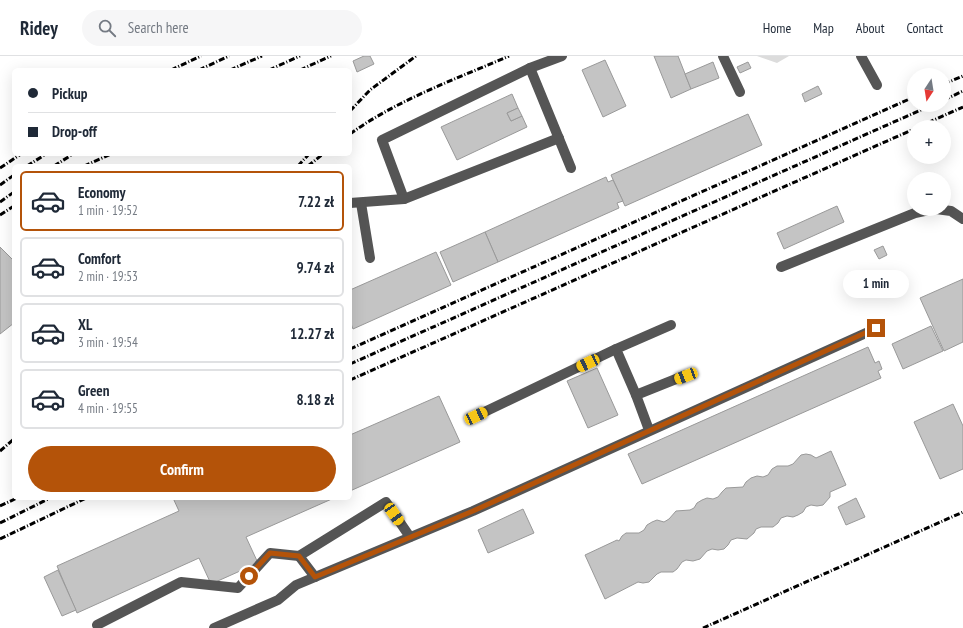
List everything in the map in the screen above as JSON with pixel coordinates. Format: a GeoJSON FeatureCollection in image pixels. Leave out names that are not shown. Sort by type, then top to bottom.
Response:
{"type":"FeatureCollection","features":[{"type":"Feature","properties":{"kind":"lane"},"geometry":{"type":"LineString","coordinates":[[404,199],[382,140],[530,68],[562,56]]}},
{"type":"Feature","properties":{"kind":"lane"},"geometry":{"type":"LineString","coordinates":[[723,56],[740,92]]}},
{"type":"Feature","properties":{"kind":"lane"},"geometry":{"type":"LineString","coordinates":[[861,56],[877,85]]}},
{"type":"Feature","properties":{"kind":"lane"},"geometry":{"type":"LineString","coordinates":[[530,68],[571,168]]}},
{"type":"Feature","properties":{"kind":"lane"},"geometry":{"type":"LineString","coordinates":[[352,203],[404,199],[559,138]]}},
{"type":"Feature","properties":{"kind":"lane"},"geometry":{"type":"LineString","coordinates":[[361,203],[370,258]]}},
{"type":"Feature","properties":{"kind":"lane"},"geometry":{"type":"LineString","coordinates":[[951,211],[963,219]]}},
{"type":"Feature","properties":{"kind":"lane"},"geometry":{"type":"LineString","coordinates":[[781,266],[907,216]]}},
{"type":"Feature","properties":{"kind":"lane"},"geometry":{"type":"LineString","coordinates":[[476,416],[672,325]]}},
{"type":"Feature","properties":{"kind":"lane"},"geometry":{"type":"LineString","coordinates":[[214,628],[278,600],[296,585],[473,511],[876,328]]}},
{"type":"Feature","properties":{"kind":"lane"},"geometry":{"type":"LineString","coordinates":[[616,350],[636,395],[649,430]]}},
{"type":"Feature","properties":{"kind":"lane"},"geometry":{"type":"LineString","coordinates":[[636,395],[686,376]]}},
{"type":"Feature","properties":{"kind":"lane"},"geometry":{"type":"LineString","coordinates":[[97,625],[182,582],[238,588],[270,553],[299,556],[386,502],[410,537]]}},
{"type":"Feature","properties":{"kind":"lane"},"geometry":{"type":"LineString","coordinates":[[299,556],[315,577]]}},
{"type":"Feature","properties":{"kind":"shaded area"},"geometry":{"type":"Polygon","coordinates":[[[757,56],[789,56],[777,63],[757,56]]]}},
{"type":"Feature","properties":{"kind":"building"},"geometry":{"type":"Polygon","coordinates":[[[364,56],[370,56],[374,64],[357,72],[353,61],[364,56]]]}},
{"type":"Feature","properties":{"kind":"building"},"geometry":{"type":"Polygon","coordinates":[[[654,56],[678,56],[691,89],[671,98],[654,56]]]}},
{"type":"Feature","properties":{"kind":"building"},"geometry":{"type":"Polygon","coordinates":[[[605,60],[626,106],[603,117],[582,70],[605,60]]]}},
{"type":"Feature","properties":{"kind":"building"},"geometry":{"type":"Polygon","coordinates":[[[713,62],[719,78],[691,89],[685,74],[713,62]]]}},
{"type":"Feature","properties":{"kind":"building"},"geometry":{"type":"Polygon","coordinates":[[[748,62],[751,68],[740,73],[737,67],[748,62]]]}},
{"type":"Feature","properties":{"kind":"building"},"geometry":{"type":"Polygon","coordinates":[[[818,86],[822,94],[805,102],[802,94],[818,86]]]}},
{"type":"Feature","properties":{"kind":"building"},"geometry":{"type":"Polygon","coordinates":[[[512,94],[518,108],[507,113],[511,121],[522,116],[527,127],[457,160],[441,127],[512,94]]]}},
{"type":"Feature","properties":{"kind":"building"},"geometry":{"type":"Polygon","coordinates":[[[518,108],[522,116],[511,121],[507,113],[518,108]]]}},
{"type":"Feature","properties":{"kind":"building"},"geometry":{"type":"Polygon","coordinates":[[[748,114],[762,145],[625,206],[611,175],[748,114]]]}},
{"type":"Feature","properties":{"kind":"building"},"geometry":{"type":"Polygon","coordinates":[[[606,177],[608,182],[613,180],[623,201],[617,203],[619,208],[498,262],[485,232],[606,177]]]}},
{"type":"Feature","properties":{"kind":"building"},"geometry":{"type":"Polygon","coordinates":[[[837,206],[844,222],[784,249],[777,233],[837,206]]]}},
{"type":"Feature","properties":{"kind":"building"},"geometry":{"type":"Polygon","coordinates":[[[485,232],[498,262],[453,282],[440,252],[485,232]]]}},
{"type":"Feature","properties":{"kind":"building"},"geometry":{"type":"Polygon","coordinates":[[[883,246],[887,255],[879,259],[874,250],[883,246]]]}},
{"type":"Feature","properties":{"kind":"building"},"geometry":{"type":"Polygon","coordinates":[[[0,247],[12,259],[12,325],[0,334],[0,247]]]}},
{"type":"Feature","properties":{"kind":"building"},"geometry":{"type":"Polygon","coordinates":[[[436,252],[451,285],[353,329],[352,289],[436,252]]]}},
{"type":"Feature","properties":{"kind":"building"},"geometry":{"type":"Polygon","coordinates":[[[963,279],[963,342],[944,351],[920,298],[963,279]]]}},
{"type":"Feature","properties":{"kind":"building"},"geometry":{"type":"Polygon","coordinates":[[[931,326],[943,351],[903,369],[892,344],[931,326]]]}},
{"type":"Feature","properties":{"kind":"building"},"geometry":{"type":"Polygon","coordinates":[[[868,347],[875,363],[879,361],[882,369],[878,371],[881,378],[642,484],[628,454],[868,347]]]}},
{"type":"Feature","properties":{"kind":"building"},"geometry":{"type":"Polygon","coordinates":[[[597,368],[618,415],[588,428],[567,381],[597,368]]]}},
{"type":"Feature","properties":{"kind":"building"},"geometry":{"type":"Polygon","coordinates":[[[439,396],[460,442],[352,490],[352,434],[439,396]]]}},
{"type":"Feature","properties":{"kind":"building"},"geometry":{"type":"Polygon","coordinates":[[[953,404],[963,426],[963,469],[940,479],[914,422],[953,404]]]}},
{"type":"Feature","properties":{"kind":"building"},"geometry":{"type":"Polygon","coordinates":[[[831,451],[846,485],[830,492],[830,497],[823,505],[811,505],[806,507],[803,512],[798,515],[781,518],[773,527],[761,527],[756,529],[747,539],[737,538],[731,540],[724,549],[712,549],[707,551],[700,559],[693,561],[686,560],[682,562],[673,572],[661,572],[649,582],[638,582],[605,599],[585,555],[617,540],[619,541],[626,533],[639,533],[652,522],[657,520],[664,522],[676,511],[690,510],[702,500],[718,497],[726,488],[743,487],[751,478],[768,475],[772,469],[777,466],[788,466],[793,464],[801,455],[811,455],[816,458],[831,451]]]}},
{"type":"Feature","properties":{"kind":"building"},"geometry":{"type":"Polygon","coordinates":[[[856,498],[865,517],[846,525],[838,507],[856,498]]]}},
{"type":"Feature","properties":{"kind":"building"},"geometry":{"type":"Polygon","coordinates":[[[174,500],[329,500],[246,537],[258,563],[211,584],[199,558],[77,613],[57,566],[179,511],[174,500]]]}},
{"type":"Feature","properties":{"kind":"building"},"geometry":{"type":"Polygon","coordinates":[[[523,509],[534,533],[488,553],[478,530],[523,509]]]}},
{"type":"Feature","properties":{"kind":"building"},"geometry":{"type":"Polygon","coordinates":[[[58,570],[76,610],[62,616],[44,577],[58,570]]]}},
{"type":"Feature","properties":{"kind":"railway"},"geometry":{"type":"LineString","coordinates":[[175,68],[201,56]]}},
{"type":"Feature","properties":{"kind":"railway"},"geometry":{"type":"LineString","coordinates":[[203,68],[229,56]]}},
{"type":"Feature","properties":{"kind":"railway"},"geometry":{"type":"LineString","coordinates":[[235,68],[262,56]]}},
{"type":"Feature","properties":{"kind":"railway"},"geometry":{"type":"LineString","coordinates":[[273,68],[300,56]]}},
{"type":"Feature","properties":{"kind":"railway"},"geometry":{"type":"LineString","coordinates":[[304,68],[331,56]]}},
{"type":"Feature","properties":{"kind":"railway"},"geometry":{"type":"LineString","coordinates":[[352,109],[370,90],[416,56]]}},
{"type":"Feature","properties":{"kind":"railway"},"geometry":{"type":"LineString","coordinates":[[352,133],[407,100],[509,56]]}},
{"type":"Feature","properties":{"kind":"railway"},"geometry":{"type":"LineString","coordinates":[[951,81],[963,76]]}},
{"type":"Feature","properties":{"kind":"railway"},"geometry":{"type":"LineString","coordinates":[[951,97],[963,91]]}},
{"type":"Feature","properties":{"kind":"railway"},"geometry":{"type":"LineString","coordinates":[[352,348],[907,100]]}},
{"type":"Feature","properties":{"kind":"railway"},"geometry":{"type":"LineString","coordinates":[[934,120],[963,107]]}},
{"type":"Feature","properties":{"kind":"railway"},"geometry":{"type":"LineString","coordinates":[[352,363],[916,112]]}},
{"type":"Feature","properties":{"kind":"railway"},"geometry":{"type":"LineString","coordinates":[[352,379],[907,132]]}},
{"type":"Feature","properties":{"kind":"railway"},"geometry":{"type":"LineString","coordinates":[[0,168],[18,156]]}},
{"type":"Feature","properties":{"kind":"railway"},"geometry":{"type":"LineString","coordinates":[[30,164],[43,156]]}},
{"type":"Feature","properties":{"kind":"railway"},"geometry":{"type":"LineString","coordinates":[[57,164],[70,156]]}},
{"type":"Feature","properties":{"kind":"railway"},"geometry":{"type":"LineString","coordinates":[[88,164],[106,156]]}},
{"type":"Feature","properties":{"kind":"railway"},"geometry":{"type":"LineString","coordinates":[[300,164],[307,156]]}},
{"type":"Feature","properties":{"kind":"railway"},"geometry":{"type":"LineString","coordinates":[[310,164],[320,156]]}},
{"type":"Feature","properties":{"kind":"railway"},"geometry":{"type":"LineString","coordinates":[[0,185],[12,176]]}},
{"type":"Feature","properties":{"kind":"railway"},"geometry":{"type":"LineString","coordinates":[[0,202],[12,193]]}},
{"type":"Feature","properties":{"kind":"railway"},"geometry":{"type":"LineString","coordinates":[[0,215],[12,207]]}},
{"type":"Feature","properties":{"kind":"railway"},"geometry":{"type":"LineString","coordinates":[[0,451],[12,441]]}},
{"type":"Feature","properties":{"kind":"railway"},"geometry":{"type":"LineString","coordinates":[[0,506],[13,500]]}},
{"type":"Feature","properties":{"kind":"railway"},"geometry":{"type":"LineString","coordinates":[[0,523],[46,500]]}},
{"type":"Feature","properties":{"kind":"railway"},"geometry":{"type":"LineString","coordinates":[[0,539],[82,500]]}},
{"type":"Feature","properties":{"kind":"railway"},"geometry":{"type":"LineString","coordinates":[[703,628],[963,512]]}},
{"type":"Feature","properties":{"kind":"route"},"geometry":{"type":"LineString","coordinates":[[249,576],[270,553],[299,556],[315,577],[473,511],[876,328]]}}]}
